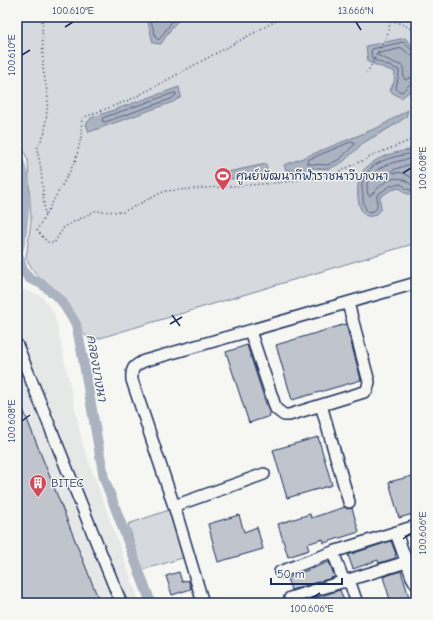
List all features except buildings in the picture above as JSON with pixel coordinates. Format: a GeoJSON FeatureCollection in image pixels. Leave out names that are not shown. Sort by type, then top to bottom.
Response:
{"type":"FeatureCollection","features":[{"type":"Feature","properties":{"kind":"lane"},"geometry":{"type":"LineString","coordinates":[[203,603],[174,506],[132,380],[131,372],[137,364],[144,361],[416,283]]}},
{"type":"Feature","properties":{"kind":"lane"},"geometry":{"type":"LineString","coordinates":[[250,331],[276,409],[284,415],[289,415],[364,392],[369,386],[348,303]]}},
{"type":"Feature","properties":{"kind":"lane"},"geometry":{"type":"LineString","coordinates":[[17,345],[121,603]]}},
{"type":"Feature","properties":{"kind":"lane"},"geometry":{"type":"LineString","coordinates":[[321,405],[349,502]]}},
{"type":"Feature","properties":{"kind":"lane"},"geometry":{"type":"LineString","coordinates":[[174,506],[264,474]]}},
{"type":"Feature","properties":{"kind":"lane"},"geometry":{"type":"LineString","coordinates":[[280,572],[333,552],[416,526]]}},
{"type":"Feature","properties":{"kind":"lane"},"geometry":{"type":"LineString","coordinates":[[396,533],[411,560],[412,577],[416,584]]}},
{"type":"Feature","properties":{"kind":"lane"},"geometry":{"type":"LineString","coordinates":[[333,552],[357,603]]}},
{"type":"Feature","properties":{"kind":"lane"},"geometry":{"type":"LineString","coordinates":[[290,598],[411,560]]}},
{"type":"Feature","properties":{"kind":"path"},"geometry":{"type":"LineString","coordinates":[[42,17],[43,68],[48,98],[45,132],[37,149],[41,169],[45,216]]}},
{"type":"Feature","properties":{"kind":"path"},"geometry":{"type":"LineString","coordinates":[[283,17],[132,99],[82,118],[81,138],[76,159],[37,230],[48,242],[54,243],[64,227],[95,212],[123,212],[165,191],[330,176],[374,155],[416,138]]}},
{"type":"Feature","properties":{"kind":"path"},"geometry":{"type":"LineString","coordinates":[[367,73],[389,31],[389,17]]}},
{"type":"Feature","properties":{"kind":"path"},"geometry":{"type":"LineString","coordinates":[[390,20],[404,25],[416,32]]}},
{"type":"Feature","properties":{"kind":"shaded area","name":"ศูนย์พัฒนากีฬาราชนาวีบางนา"},"geometry":{"type":"Polygon","coordinates":[[[17,17],[416,17],[416,243],[90,341],[33,270],[26,258],[31,221],[28,161],[17,134],[17,17]]]}},
{"type":"Feature","properties":{"kind":"shaded area"},"geometry":{"type":"Polygon","coordinates":[[[17,288],[42,296],[54,313],[83,445],[140,603],[17,603],[17,288]]]}},
{"type":"Feature","properties":{"kind":"shaded area"},"geometry":{"type":"Polygon","coordinates":[[[172,509],[186,557],[142,570],[128,524],[172,509]]]}},
{"type":"Feature","properties":{"kind":"water"},"geometry":{"type":"Polygon","coordinates":[[[143,17],[179,17],[179,20],[172,27],[161,44],[153,43],[148,22],[143,17]]]}},
{"type":"Feature","properties":{"kind":"water"},"geometry":{"type":"Polygon","coordinates":[[[405,38],[416,49],[416,83],[409,92],[401,98],[390,91],[394,82],[395,72],[368,62],[366,46],[405,38]]]}},
{"type":"Feature","properties":{"kind":"water"},"geometry":{"type":"Polygon","coordinates":[[[179,87],[181,97],[173,102],[89,132],[86,124],[91,118],[179,87]]]}},
{"type":"Feature","properties":{"kind":"water"},"geometry":{"type":"Polygon","coordinates":[[[408,110],[406,117],[363,143],[343,162],[329,169],[310,168],[300,171],[286,170],[284,165],[379,127],[408,110]]]}},
{"type":"Feature","properties":{"kind":"water"},"geometry":{"type":"Polygon","coordinates":[[[416,149],[416,196],[405,193],[400,188],[391,190],[380,197],[381,210],[374,215],[368,216],[363,213],[358,199],[358,183],[364,170],[377,159],[397,152],[416,149]]]}},
{"type":"Feature","properties":{"kind":"water"},"geometry":{"type":"Polygon","coordinates":[[[266,164],[268,172],[226,180],[222,176],[228,172],[266,164]]]}},
{"type":"Feature","properties":{"kind":"waterway","name":"คลองบางนา"},"geometry":{"type":"LineString","coordinates":[[17,153],[23,175],[25,200],[22,233],[18,253],[23,271],[30,279],[42,284],[61,300],[76,324],[104,478],[151,603]]}},
{"type":"Feature","properties":{"kind":"place","name":"ศูนย์พัฒนากีฬาราชนาวีบางนา"},"geometry":{"type":"Point","coordinates":[223,191]}},
{"type":"Feature","properties":{"kind":"place","name":"BITEC"},"geometry":{"type":"Point","coordinates":[38,498]}}]}
